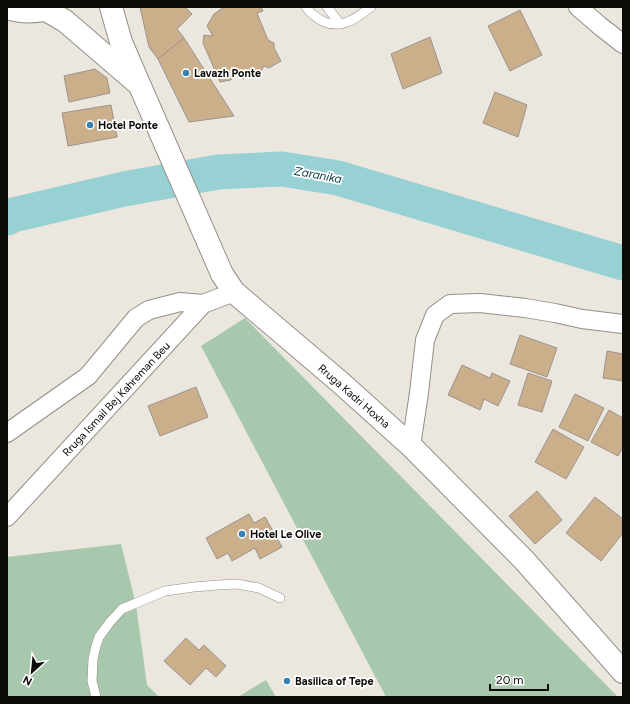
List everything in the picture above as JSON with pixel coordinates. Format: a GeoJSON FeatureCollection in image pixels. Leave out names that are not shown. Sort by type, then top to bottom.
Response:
{"type":"FeatureCollection","features":[{"type":"Feature","properties":{"kind":"main road","name":"Rruga Kadri Hoxha"},"geometry":{"type":"LineString","coordinates":[[111,7],[122,42],[140,86],[222,274],[234,292],[341,383],[411,446],[524,560],[623,672]]}},
{"type":"Feature","properties":{"kind":"main road","name":"Rruga Kadri Hoxha"},"geometry":{"type":"LineString","coordinates":[[50,8],[140,86]]}},
{"type":"Feature","properties":{"kind":"main road"},"geometry":{"type":"LineString","coordinates":[[12,14],[36,12],[50,8]]}},
{"type":"Feature","properties":{"kind":"street"},"geometry":{"type":"LineString","coordinates":[[578,7],[623,44]]}},
{"type":"Feature","properties":{"kind":"street","name":"Rruga Ismail Bej Kahreman Beu"},"geometry":{"type":"LineString","coordinates":[[7,517],[204,304],[234,292]]}},
{"type":"Feature","properties":{"kind":"street"},"geometry":{"type":"LineString","coordinates":[[7,433],[88,376],[136,318],[149,310],[180,302],[204,304]]}},
{"type":"Feature","properties":{"kind":"street"},"geometry":{"type":"LineString","coordinates":[[411,446],[425,340],[435,315],[450,304],[480,303],[525,308],[582,319],[623,324]]}},
{"type":"Feature","properties":{"kind":"lane"},"geometry":{"type":"LineString","coordinates":[[306,7],[311,14],[318,19],[325,23],[335,24],[346,23],[371,7]]}},
{"type":"Feature","properties":{"kind":"lane"},"geometry":{"type":"LineString","coordinates":[[327,7],[340,24]]}},
{"type":"Feature","properties":{"kind":"lane"},"geometry":{"type":"LineString","coordinates":[[96,697],[92,681],[93,660],[97,642],[110,622],[122,609],[165,591],[218,585],[237,584],[259,588],[280,598]]}},
{"type":"Feature","properties":{"kind":"green space"},"geometry":{"type":"Polygon","coordinates":[[[245,318],[618,697],[386,697],[201,346],[245,318]]]}},
{"type":"Feature","properties":{"kind":"green space"},"geometry":{"type":"Polygon","coordinates":[[[121,544],[136,605],[147,685],[159,697],[7,697],[7,557],[121,544]]]}},
{"type":"Feature","properties":{"kind":"green space"},"geometry":{"type":"Polygon","coordinates":[[[266,680],[276,697],[238,697],[266,680]]]}},
{"type":"Feature","properties":{"kind":"building"},"geometry":{"type":"Polygon","coordinates":[[[140,7],[185,7],[192,14],[177,29],[184,38],[158,59],[149,47],[140,7]]]}},
{"type":"Feature","properties":{"kind":"building"},"geometry":{"type":"Polygon","coordinates":[[[224,7],[261,7],[263,11],[257,13],[268,40],[274,43],[274,48],[281,61],[269,68],[264,66],[261,71],[257,73],[253,69],[251,75],[243,79],[240,74],[233,73],[231,80],[220,82],[203,43],[204,35],[213,36],[207,26],[214,14],[224,7]]]}},
{"type":"Feature","properties":{"kind":"building"},"geometry":{"type":"Polygon","coordinates":[[[520,10],[542,55],[510,71],[488,26],[520,10]]]}},
{"type":"Feature","properties":{"kind":"building"},"geometry":{"type":"Polygon","coordinates":[[[430,37],[442,73],[403,89],[391,54],[430,37]]]}},
{"type":"Feature","properties":{"kind":"building","name":"Lavazh Ponte"},"geometry":{"type":"Polygon","coordinates":[[[184,38],[234,116],[189,122],[158,59],[184,38]]]}},
{"type":"Feature","properties":{"kind":"building"},"geometry":{"type":"Polygon","coordinates":[[[95,69],[107,78],[110,93],[69,102],[64,76],[95,69]]]}},
{"type":"Feature","properties":{"kind":"building"},"geometry":{"type":"Polygon","coordinates":[[[495,92],[527,105],[518,137],[483,123],[495,92]]]}},
{"type":"Feature","properties":{"kind":"building","name":"Hotel Ponte"},"geometry":{"type":"Polygon","coordinates":[[[111,105],[117,137],[68,146],[62,113],[111,105]]]}},
{"type":"Feature","properties":{"kind":"building"},"geometry":{"type":"Polygon","coordinates":[[[520,335],[557,348],[547,377],[510,364],[520,335]]]}},
{"type":"Feature","properties":{"kind":"building"},"geometry":{"type":"Polygon","coordinates":[[[607,351],[623,354],[623,381],[603,378],[607,351]]]}},
{"type":"Feature","properties":{"kind":"building"},"geometry":{"type":"Polygon","coordinates":[[[462,365],[490,378],[492,373],[510,381],[498,406],[484,399],[480,410],[448,395],[462,365]]]}},
{"type":"Feature","properties":{"kind":"building"},"geometry":{"type":"Polygon","coordinates":[[[528,373],[552,381],[542,412],[518,405],[528,373]]]}},
{"type":"Feature","properties":{"kind":"building"},"geometry":{"type":"Polygon","coordinates":[[[196,387],[208,417],[160,436],[148,406],[196,387]]]}},
{"type":"Feature","properties":{"kind":"building"},"geometry":{"type":"Polygon","coordinates":[[[575,394],[604,408],[588,441],[559,427],[575,394]]]}},
{"type":"Feature","properties":{"kind":"building"},"geometry":{"type":"Polygon","coordinates":[[[609,410],[623,418],[623,447],[618,456],[591,442],[609,410]]]}},
{"type":"Feature","properties":{"kind":"building"},"geometry":{"type":"Polygon","coordinates":[[[553,429],[584,447],[566,479],[535,462],[553,429]]]}},
{"type":"Feature","properties":{"kind":"building"},"geometry":{"type":"Polygon","coordinates":[[[537,491],[562,520],[535,544],[509,516],[537,491]]]}},
{"type":"Feature","properties":{"kind":"building"},"geometry":{"type":"Polygon","coordinates":[[[595,497],[623,519],[623,533],[601,561],[566,533],[595,497]]]}},
{"type":"Feature","properties":{"kind":"building"},"geometry":{"type":"Polygon","coordinates":[[[249,514],[254,523],[265,517],[282,547],[260,559],[255,548],[232,561],[228,553],[217,559],[206,538],[249,514]]]}},
{"type":"Feature","properties":{"kind":"building"},"geometry":{"type":"Polygon","coordinates":[[[186,638],[199,650],[204,645],[226,666],[216,677],[206,668],[190,685],[164,661],[186,638]]]}},
{"type":"Feature","properties":{"kind":"waterway","name":"Zaranika"},"geometry":{"type":"LineString","coordinates":[[7,218],[13,215],[124,189],[218,172],[282,169],[338,178],[623,263]]}},
{"type":"Feature","properties":{"kind":"place","name":"Lavazh Ponte"},"geometry":{"type":"Point","coordinates":[186,73]}},
{"type":"Feature","properties":{"kind":"place","name":"Hotel Ponte"},"geometry":{"type":"Point","coordinates":[90,125]}},
{"type":"Feature","properties":{"kind":"place","name":"Hotel Le Olive"},"geometry":{"type":"Point","coordinates":[242,534]}},
{"type":"Feature","properties":{"kind":"place","name":"Basilica of Tepe"},"geometry":{"type":"Point","coordinates":[287,681]}}]}
